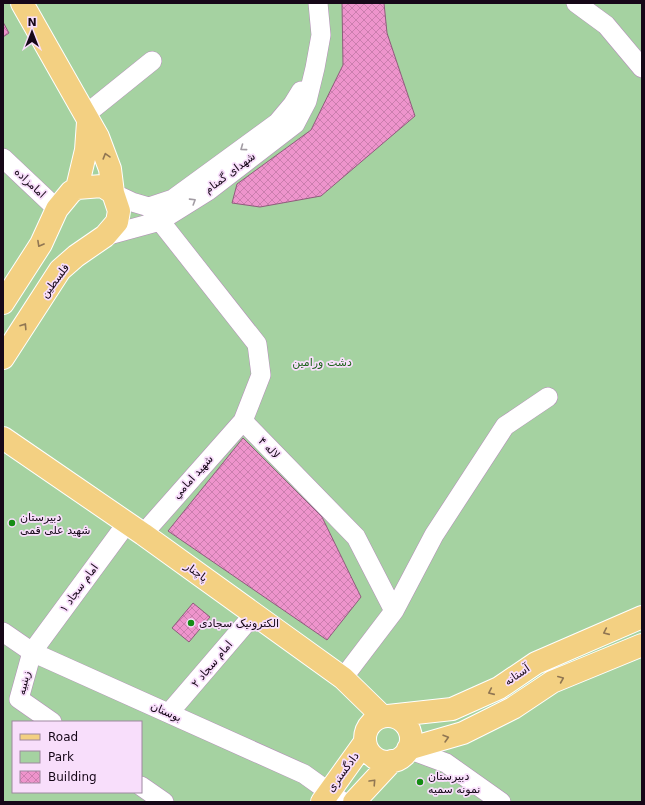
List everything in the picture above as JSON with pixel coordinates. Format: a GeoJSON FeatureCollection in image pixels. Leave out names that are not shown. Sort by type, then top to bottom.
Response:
{"type":"FeatureCollection","features":[{"type":"Feature","properties":{"kind":"main road","name":"فلسطین"},"geometry":{"type":"LineString","coordinates":[[5,350],[60,270],[76,256],[105,236],[117,222],[120,210],[114,193],[104,148],[23,4]]}},
{"type":"Feature","properties":{"kind":"main road"},"geometry":{"type":"LineString","coordinates":[[77,188],[86,150],[87,118]]}},
{"type":"Feature","properties":{"kind":"main road"},"geometry":{"type":"LineString","coordinates":[[3,303],[41,244],[57,209],[71,192],[77,188],[102,186],[114,193]]}},
{"type":"Feature","properties":{"kind":"main road","name":"پاچنار"},"geometry":{"type":"LineString","coordinates":[[3,438],[135,528],[343,678],[385,716]]}},
{"type":"Feature","properties":{"kind":"main road","name":"آستانه"},"geometry":{"type":"LineString","coordinates":[[385,716],[452,710],[499,688],[536,663],[642,617]]}},
{"type":"Feature","properties":{"kind":"main road"},"geometry":{"type":"LineString","coordinates":[[354,802],[400,755],[411,736],[406,725],[395,717],[385,716],[371,723],[367,728],[365,742],[371,755],[384,762],[400,755],[463,733],[513,708],[552,682],[642,645]]}},
{"type":"Feature","properties":{"kind":"main road","name":"دادگستری"},"geometry":{"type":"LineString","coordinates":[[332,798],[365,742]]}},
{"type":"Feature","properties":{"kind":"street","name":"شهدای گمنام"},"geometry":{"type":"LineString","coordinates":[[105,236],[134,226],[155,214],[208,191],[295,124],[307,101],[315,68],[321,35],[318,3]]}},
{"type":"Feature","properties":{"kind":"street"},"geometry":{"type":"LineString","coordinates":[[576,3],[606,25],[642,68]]}},
{"type":"Feature","properties":{"kind":"street"},"geometry":{"type":"LineString","coordinates":[[87,118],[152,61]]}},
{"type":"Feature","properties":{"kind":"street","name":"امامزاده"},"geometry":{"type":"LineString","coordinates":[[3,158],[57,209]]}},
{"type":"Feature","properties":{"kind":"street"},"geometry":{"type":"LineString","coordinates":[[114,193],[155,214],[257,344],[261,375],[243,421]]}},
{"type":"Feature","properties":{"kind":"street"},"geometry":{"type":"LineString","coordinates":[[343,678],[394,611],[434,536],[505,426],[548,397]]}},
{"type":"Feature","properties":{"kind":"street","name":"شهيد امامي"},"geometry":{"type":"LineString","coordinates":[[135,528],[243,421]]}},
{"type":"Feature","properties":{"kind":"street","name":"لاله ۴"},"geometry":{"type":"LineString","coordinates":[[243,421],[356,537],[394,611]]}},
{"type":"Feature","properties":{"kind":"street","name":"امام سجاد ۱"},"geometry":{"type":"LineString","coordinates":[[32,652],[135,528]]}},
{"type":"Feature","properties":{"kind":"street","name":"امام سجاد ۲"},"geometry":{"type":"LineString","coordinates":[[169,713],[254,614]]}},
{"type":"Feature","properties":{"kind":"street","name":"بوستان"},"geometry":{"type":"LineString","coordinates":[[3,632],[32,652],[304,774],[332,798]]}},
{"type":"Feature","properties":{"kind":"street","name":"زينبيه"},"geometry":{"type":"LineString","coordinates":[[32,652],[19,699],[51,721]]}},
{"type":"Feature","properties":{"kind":"street"},"geometry":{"type":"LineString","coordinates":[[400,755],[446,764],[501,802]]}},
{"type":"Feature","properties":{"kind":"street"},"geometry":{"type":"LineString","coordinates":[[142,787],[164,802]]}},
{"type":"Feature","properties":{"kind":"green space","name":"دشت ورامین"},"geometry":{"type":"Polygon","coordinates":[[[3,3],[642,3],[642,802],[3,802],[3,3]]]}},
{"type":"Feature","properties":{"kind":"building"},"geometry":{"type":"Polygon","coordinates":[[[342,3],[384,3],[387,33],[415,116],[321,196],[260,207],[232,203],[237,184],[311,130],[343,65],[342,3]]]}},
{"type":"Feature","properties":{"kind":"building"},"geometry":{"type":"Polygon","coordinates":[[[3,22],[9,33],[3,37],[3,22]]]}},
{"type":"Feature","properties":{"kind":"building"},"geometry":{"type":"Polygon","coordinates":[[[243,438],[322,517],[361,597],[327,640],[168,531],[243,438]]]}},
{"type":"Feature","properties":{"kind":"building","name":"الکترونیک سجادی"},"geometry":{"type":"Polygon","coordinates":[[[193,603],[210,617],[189,642],[172,628],[193,603]]]}},
{"type":"Feature","properties":{"kind":"place","name":"دبیرستان شهید علی قمی"},"geometry":{"type":"Point","coordinates":[12,523]}},
{"type":"Feature","properties":{"kind":"place","name":"الکترونیک سجادی"},"geometry":{"type":"Point","coordinates":[191,623]}},
{"type":"Feature","properties":{"kind":"place","name":"دبیرستان نمونه سمیه"},"geometry":{"type":"Point","coordinates":[420,782]}}]}
